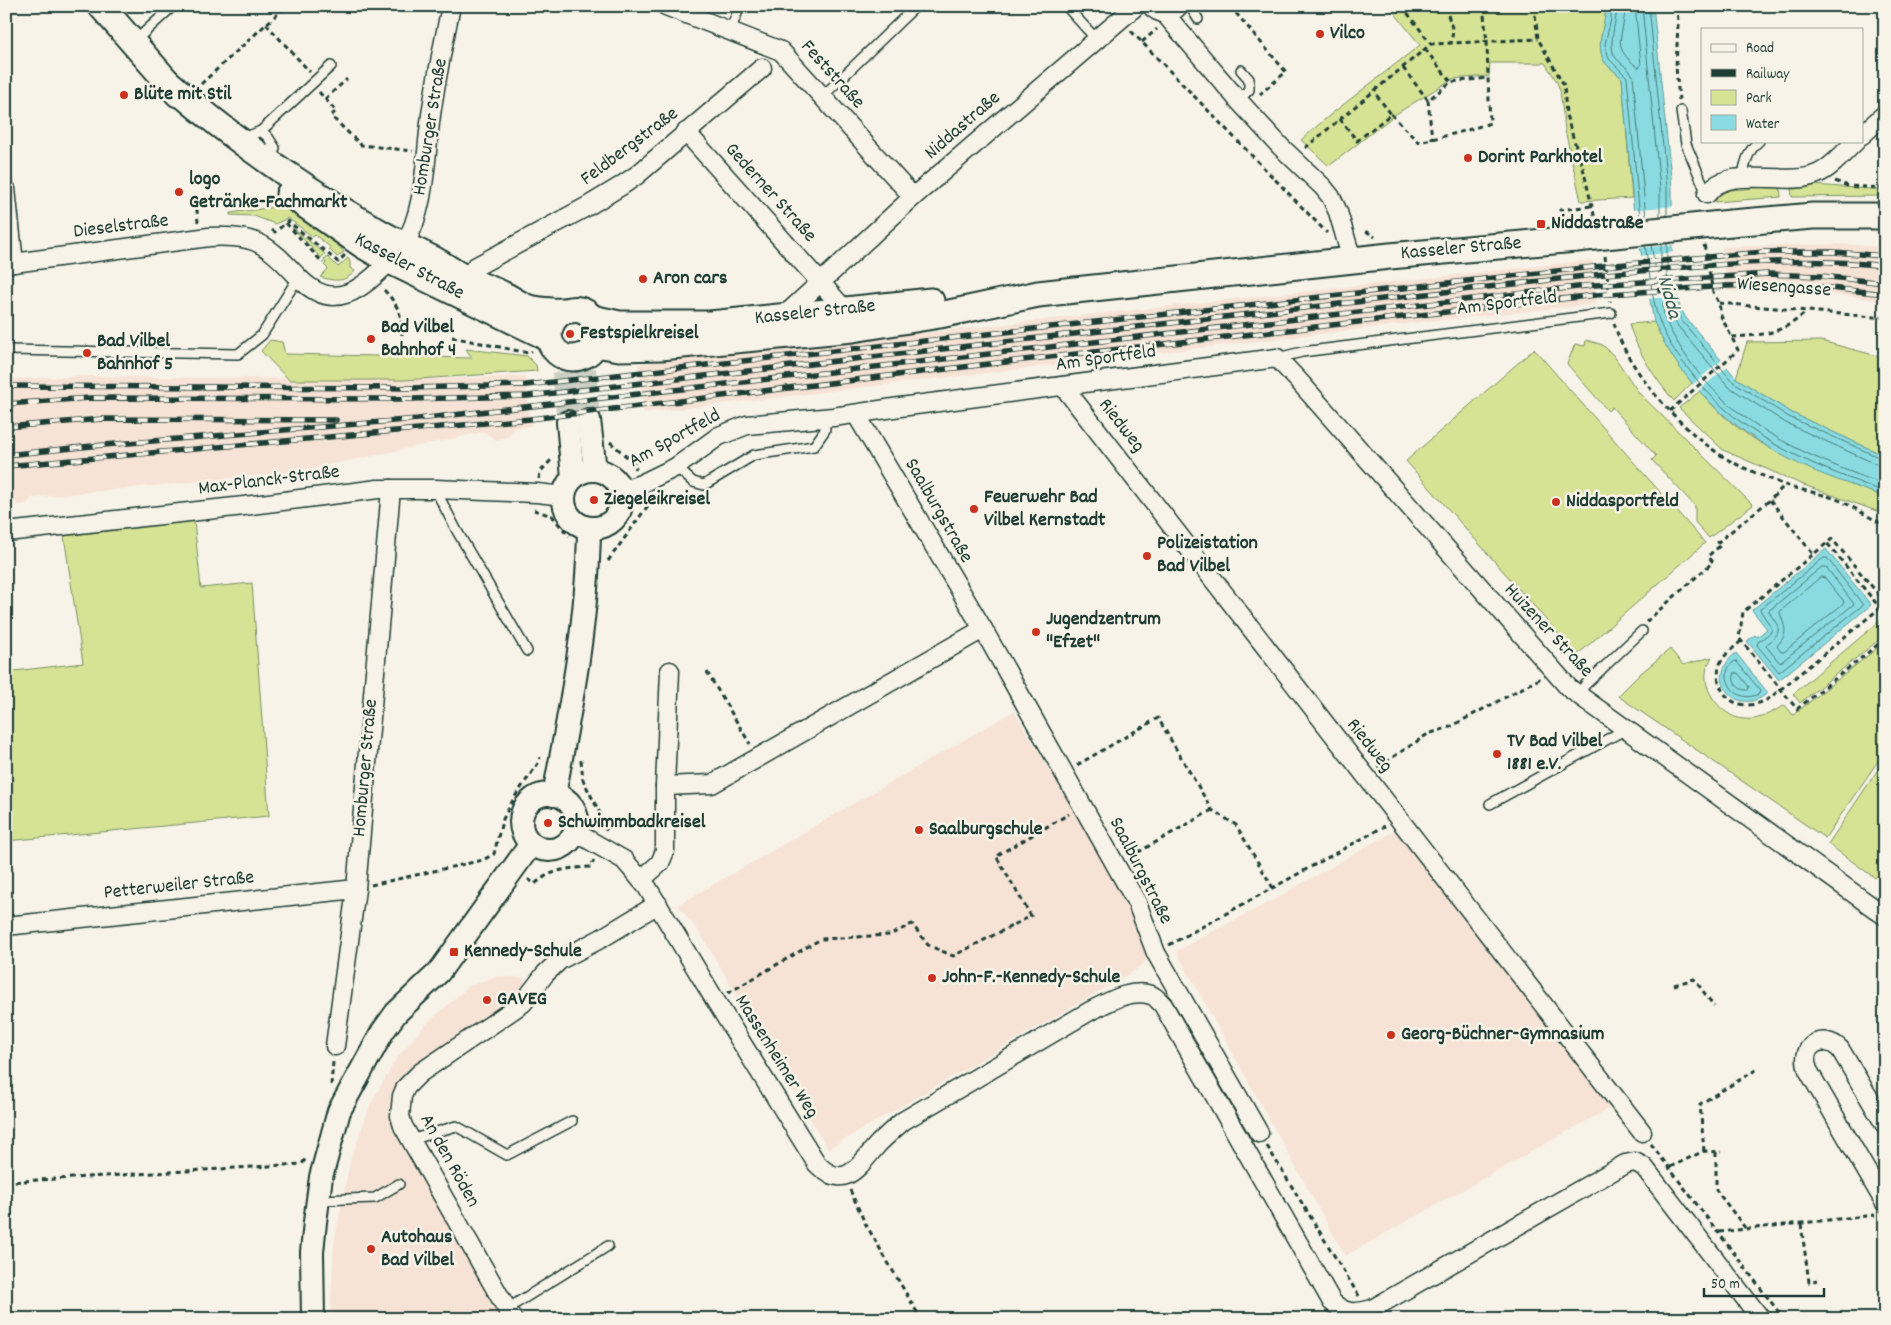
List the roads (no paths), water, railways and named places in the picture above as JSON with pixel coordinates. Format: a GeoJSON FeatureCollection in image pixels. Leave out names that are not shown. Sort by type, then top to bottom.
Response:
{"type":"FeatureCollection","features":[{"type":"Feature","properties":{"kind":"main road","name":"Kasseler Straße"},"geometry":{"type":"LineString","coordinates":[[100,6],[211,130],[260,173],[364,246],[434,260],[468,280],[530,308],[563,311],[579,309],[586,312],[592,318],[619,324],[686,325],[1018,293],[1038,294]]}},
{"type":"Feature","properties":{"kind":"main road","name":"Kasseler Straße"},"geometry":{"type":"LineString","coordinates":[[168,82],[205,115],[270,164],[397,253],[568,355],[619,348],[661,347],[853,329],[940,315],[1038,294],[1352,260],[1586,232],[1813,216],[1885,216]]}},
{"type":"Feature","properties":{"kind":"main road"},"geometry":{"type":"LineString","coordinates":[[563,311],[556,315],[551,322],[568,355],[598,335],[592,318]]}},
{"type":"Feature","properties":{"kind":"street","name":"Homburger Straße"},"geometry":{"type":"LineString","coordinates":[[397,253],[418,214],[432,108],[451,6]]}},
{"type":"Feature","properties":{"kind":"street","name":"Feststraße"},"geometry":{"type":"LineString","coordinates":[[666,6],[781,52],[913,197]]}},
{"type":"Feature","properties":{"kind":"street","name":"Niddastraße"},"geometry":{"type":"LineString","coordinates":[[784,316],[913,197],[1136,6]]}},
{"type":"Feature","properties":{"kind":"street"},"geometry":{"type":"LineString","coordinates":[[1165,9],[1238,100],[1331,197],[1338,212],[1352,260]]}},
{"type":"Feature","properties":{"kind":"street","name":"Feldbergstraße"},"geometry":{"type":"LineString","coordinates":[[468,280],[475,268],[621,186],[762,68]]}},
{"type":"Feature","properties":{"kind":"street"},"geometry":{"type":"LineString","coordinates":[[1864,133],[1885,114]]}},
{"type":"Feature","properties":{"kind":"street","name":"Gederner Straße"},"geometry":{"type":"LineString","coordinates":[[686,132],[821,282]]}},
{"type":"Feature","properties":{"kind":"street"},"geometry":{"type":"LineString","coordinates":[[1707,194],[1712,186],[1719,182],[1742,179],[1812,176],[1826,169],[1855,142]]}},
{"type":"Feature","properties":{"kind":"street"},"geometry":{"type":"LineString","coordinates":[[6,188],[10,263]]}},
{"type":"Feature","properties":{"kind":"street","name":"Dieselstraße"},"geometry":{"type":"LineString","coordinates":[[10,263],[221,236],[245,239],[261,244],[278,256],[298,278],[315,292],[325,296],[338,296],[364,286],[397,253]]}},
{"type":"Feature","properties":{"kind":"street"},"geometry":{"type":"LineString","coordinates":[[821,282],[844,310]]}},
{"type":"Feature","properties":{"kind":"street","name":"Am Sportfeld"},"geometry":{"type":"LineString","coordinates":[[631,487],[676,466],[719,436],[747,425],[856,414],[1277,358]]}},
{"type":"Feature","properties":{"kind":"street","name":"Huizener Straße"},"geometry":{"type":"LineString","coordinates":[[1277,358],[1553,672],[1578,694],[1885,916]]}},
{"type":"Feature","properties":{"kind":"street","name":"Riedweg"},"geometry":{"type":"LineString","coordinates":[[1063,386],[1642,1132]]}},
{"type":"Feature","properties":{"kind":"street","name":"Saalburgstraße"},"geometry":{"type":"LineString","coordinates":[[856,414],[983,629],[1138,903],[1156,952],[1259,1133]]}},
{"type":"Feature","properties":{"kind":"street"},"geometry":{"type":"LineString","coordinates":[[568,487],[587,470],[595,470],[606,473],[631,487],[622,502],[619,513],[611,522],[601,528],[581,526],[573,521],[564,505],[579,421],[595,470]]}},
{"type":"Feature","properties":{"kind":"street","name":"Max-Planck-Straße"},"geometry":{"type":"LineString","coordinates":[[6,532],[391,489],[537,493],[568,487]]}},
{"type":"Feature","properties":{"kind":"street","name":"Homburger Straße"},"geometry":{"type":"LineString","coordinates":[[335,1046],[356,888],[391,489]]}},
{"type":"Feature","properties":{"kind":"street"},"geometry":{"type":"LineString","coordinates":[[554,795],[580,650],[586,598],[590,528]]}},
{"type":"Feature","properties":{"kind":"street"},"geometry":{"type":"LineString","coordinates":[[665,786],[712,784],[983,629]]}},
{"type":"Feature","properties":{"kind":"street"},"geometry":{"type":"LineString","coordinates":[[641,880],[660,863],[665,851],[665,786],[670,671]]}},
{"type":"Feature","properties":{"kind":"street"},"geometry":{"type":"LineString","coordinates":[[554,795],[562,798],[573,809],[576,824],[575,832],[564,846],[556,849],[539,849],[526,838],[521,823],[525,807],[538,797],[554,795]]}},
{"type":"Feature","properties":{"kind":"street","name":"Massenheimer Weg"},"geometry":{"type":"LineString","coordinates":[[575,832],[624,860],[641,880],[658,904],[715,1000],[818,1164],[826,1172],[834,1176],[844,1176],[863,1164],[878,1144],[903,1121],[1090,1011],[1121,997],[1139,993],[1152,995],[1163,1005],[1332,1302],[1341,1310],[1352,1314],[1368,1310],[1625,1164],[1635,1162],[1644,1167],[1761,1319]]}},
{"type":"Feature","properties":{"kind":"street"},"geometry":{"type":"LineString","coordinates":[[313,1319],[312,1252],[317,1200],[321,1177],[339,1111],[383,1031],[396,1013],[439,972],[531,844]]}},
{"type":"Feature","properties":{"kind":"street","name":"Petterweiler Straße"},"geometry":{"type":"LineString","coordinates":[[6,926],[356,888]]}},
{"type":"Feature","properties":{"kind":"street","name":"An den Röden"},"geometry":{"type":"LineString","coordinates":[[510,1313],[403,1126],[400,1116],[402,1096],[411,1080],[420,1073],[523,1003],[545,974],[560,960],[602,938],[658,904]]}},
{"type":"Feature","properties":{"kind":"street"},"geometry":{"type":"LineString","coordinates":[[1882,1208],[1808,1070],[1805,1063],[1806,1052],[1819,1042],[1826,1041],[1833,1043],[1840,1049],[1885,1125]]}},
{"type":"Feature","properties":{"kind":"lane"},"geometry":{"type":"LineString","coordinates":[[133,43],[172,6]]}},
{"type":"Feature","properties":{"kind":"lane"},"geometry":{"type":"LineString","coordinates":[[730,31],[740,6]]}},
{"type":"Feature","properties":{"kind":"lane"},"geometry":{"type":"LineString","coordinates":[[823,96],[916,6]]}},
{"type":"Feature","properties":{"kind":"lane"},"geometry":{"type":"LineString","coordinates":[[1066,6],[1096,39]]}},
{"type":"Feature","properties":{"kind":"lane"},"geometry":{"type":"LineString","coordinates":[[1190,6],[1198,19]]}},
{"type":"Feature","properties":{"kind":"lane"},"geometry":{"type":"LineString","coordinates":[[238,140],[261,131],[331,66]]}},
{"type":"Feature","properties":{"kind":"lane"},"geometry":{"type":"LineString","coordinates":[[1238,100],[1249,90],[1249,79],[1241,70]]}},
{"type":"Feature","properties":{"kind":"lane"},"geometry":{"type":"LineString","coordinates":[[1681,111],[1686,144],[1707,194]]}},
{"type":"Feature","properties":{"kind":"lane"},"geometry":{"type":"LineString","coordinates":[[261,131],[275,148],[270,164]]}},
{"type":"Feature","properties":{"kind":"lane"},"geometry":{"type":"LineString","coordinates":[[1742,179],[1746,158],[1758,142]]}},
{"type":"Feature","properties":{"kind":"lane"},"geometry":{"type":"LineString","coordinates":[[6,350],[238,354],[262,335],[298,278]]}},
{"type":"Feature","properties":{"kind":"lane","name":"Am Sportfeld"},"geometry":{"type":"LineString","coordinates":[[1277,358],[1302,352],[1611,313]]}},
{"type":"Feature","properties":{"kind":"lane"},"geometry":{"type":"LineString","coordinates":[[676,466],[693,482],[704,485],[754,454],[814,446],[825,430],[824,418]]}},
{"type":"Feature","properties":{"kind":"lane"},"geometry":{"type":"LineString","coordinates":[[435,489],[456,532],[527,651]]}},
{"type":"Feature","properties":{"kind":"lane"},"geometry":{"type":"LineString","coordinates":[[1578,694],[1585,685],[1642,631]]}},
{"type":"Feature","properties":{"kind":"lane"},"geometry":{"type":"LineString","coordinates":[[1490,804],[1626,729]]}},
{"type":"Feature","properties":{"kind":"lane"},"geometry":{"type":"LineString","coordinates":[[411,1140],[456,1126],[507,1155],[572,1121]]}},
{"type":"Feature","properties":{"kind":"lane"},"geometry":{"type":"LineString","coordinates":[[317,1200],[375,1198],[399,1184]]}},
{"type":"Feature","properties":{"kind":"lane"},"geometry":{"type":"LineString","coordinates":[[510,1313],[608,1246]]}},
{"type":"Feature","properties":{"kind":"water","name":"Nidda"},"geometry":{"type":"Polygon","coordinates":[[[1606,6],[1653,6],[1672,187],[1672,274],[1679,305],[1686,318],[1736,378],[1792,413],[1885,456],[1885,497],[1800,465],[1747,433],[1727,418],[1693,384],[1665,344],[1654,322],[1634,214],[1622,78],[1604,61],[1602,54],[1601,41],[1606,6]]]}},
{"type":"Feature","properties":{"kind":"water"},"geometry":{"type":"Polygon","coordinates":[[[1826,549],[1871,605],[1779,680],[1747,641],[1755,635],[1757,637],[1767,629],[1752,610],[1826,549]]]}},
{"type":"Feature","properties":{"kind":"water"},"geometry":{"type":"Polygon","coordinates":[[[1736,653],[1768,693],[1756,700],[1745,701],[1735,698],[1728,692],[1723,683],[1723,673],[1727,663],[1736,653]]]}},
{"type":"Feature","properties":{"kind":"tunnel"},"geometry":{"type":"LineString","coordinates":[[585,369],[589,420]]}},
{"type":"Feature","properties":{"kind":"tunnel"},"geometry":{"type":"LineString","coordinates":[[563,372],[568,422]]}},
{"type":"Feature","properties":{"kind":"railway"},"geometry":{"type":"LineString","coordinates":[[6,386],[410,388],[526,385],[1593,267],[1764,252],[1833,252],[1885,256]]}},
{"type":"Feature","properties":{"kind":"railway"},"geometry":{"type":"LineString","coordinates":[[6,404],[90,398],[411,399],[528,396],[1594,275],[1740,263],[1812,262],[1885,266]]}},
{"type":"Feature","properties":{"kind":"railway"},"geometry":{"type":"LineString","coordinates":[[6,455],[418,419],[1595,285],[1768,274],[1821,276],[1885,283]]}},
{"type":"Feature","properties":{"kind":"railway"},"geometry":{"type":"LineString","coordinates":[[6,466],[530,419],[980,365],[1596,295],[1768,285],[1821,287],[1885,294]]}},
{"type":"Feature","properties":{"kind":"railway"},"geometry":{"type":"LineString","coordinates":[[6,427],[102,419],[336,420]]}},
{"type":"Feature","properties":{"kind":"place","name":"Vilco"},"geometry":{"type":"Point","coordinates":[1320,34]}},
{"type":"Feature","properties":{"kind":"place","name":"Blüte mit Stil"},"geometry":{"type":"Point","coordinates":[124,95]}},
{"type":"Feature","properties":{"kind":"place","name":"Dorint Parkhotel"},"geometry":{"type":"Point","coordinates":[1468,158]}},
{"type":"Feature","properties":{"kind":"place","name":"logo Getränke-Fachmarkt"},"geometry":{"type":"Point","coordinates":[179,192]}},
{"type":"Feature","properties":{"kind":"place","name":"Niddastraße"},"geometry":{"type":"Point","coordinates":[1541,224]}},
{"type":"Feature","properties":{"kind":"place","name":"Aron cars"},"geometry":{"type":"Point","coordinates":[643,279]}},
{"type":"Feature","properties":{"kind":"place","name":"Festspielkreisel"},"geometry":{"type":"Point","coordinates":[570,334]}},
{"type":"Feature","properties":{"kind":"place","name":"Bad Vilbel Bahnhof 4"},"geometry":{"type":"Point","coordinates":[371,339]}},
{"type":"Feature","properties":{"kind":"place","name":"Bad Vilbel Bahnhof 5"},"geometry":{"type":"Point","coordinates":[87,353]}},
{"type":"Feature","properties":{"kind":"place","name":"Ziegeleikreisel"},"geometry":{"type":"Point","coordinates":[594,500]}},
{"type":"Feature","properties":{"kind":"place","name":"Niddasportfeld"},"geometry":{"type":"Point","coordinates":[1556,502]}},
{"type":"Feature","properties":{"kind":"place","name":"Feuerwehr Bad Vilbel Kernstadt"},"geometry":{"type":"Point","coordinates":[974,509]}},
{"type":"Feature","properties":{"kind":"place","name":"Polizeistation Bad Vilbel"},"geometry":{"type":"Point","coordinates":[1147,556]}},
{"type":"Feature","properties":{"kind":"place","name":"Jugendzentrum \"Efzet\""},"geometry":{"type":"Point","coordinates":[1036,632]}},
{"type":"Feature","properties":{"kind":"place","name":"TV Bad Vilbel 1881 e.V."},"geometry":{"type":"Point","coordinates":[1497,754]}},
{"type":"Feature","properties":{"kind":"place","name":"Schwimmbadkreisel"},"geometry":{"type":"Point","coordinates":[548,823]}},
{"type":"Feature","properties":{"kind":"place","name":"Saalburgschule"},"geometry":{"type":"Point","coordinates":[919,830]}},
{"type":"Feature","properties":{"kind":"place","name":"Kennedy-Schule"},"geometry":{"type":"Point","coordinates":[454,952]}},
{"type":"Feature","properties":{"kind":"place","name":"John-F.-Kennedy-Schule"},"geometry":{"type":"Point","coordinates":[932,978]}},
{"type":"Feature","properties":{"kind":"place","name":"GAVEG"},"geometry":{"type":"Point","coordinates":[487,1000]}},
{"type":"Feature","properties":{"kind":"place","name":"Georg-Büchner-Gymnasium"},"geometry":{"type":"Point","coordinates":[1391,1035]}},
{"type":"Feature","properties":{"kind":"place","name":"Autohaus Bad Vilbel"},"geometry":{"type":"Point","coordinates":[371,1249]}}]}
